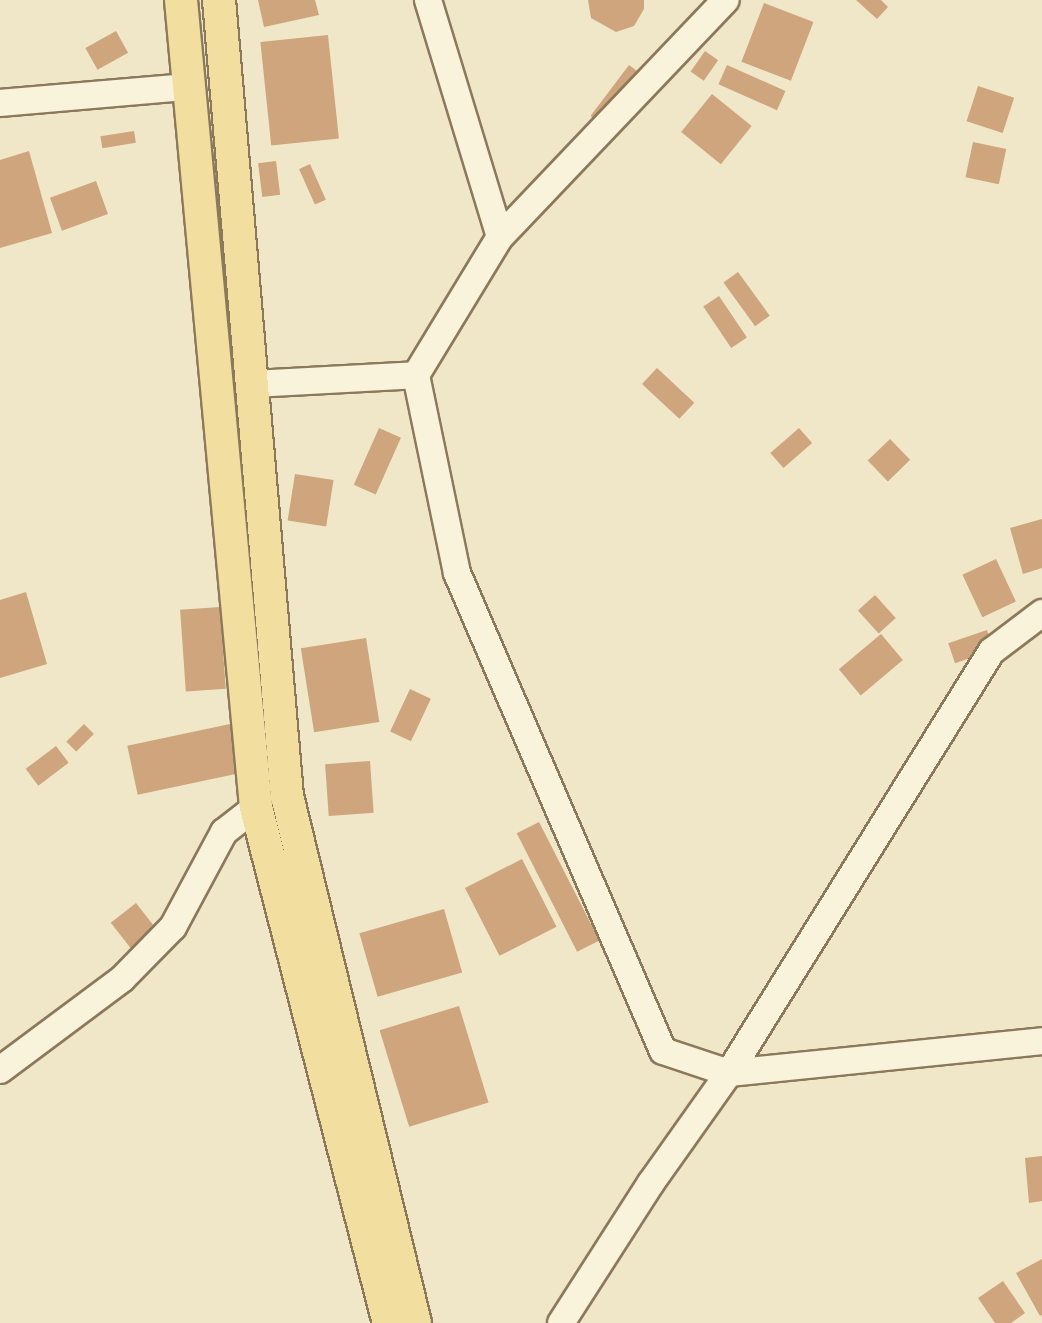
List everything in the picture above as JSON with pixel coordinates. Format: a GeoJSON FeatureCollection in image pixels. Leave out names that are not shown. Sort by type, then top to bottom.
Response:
{"type":"FeatureCollection","features":[{"type":"Feature","properties":{"kind":"main road"},"geometry":{"type":"LineString","coordinates":[[181,0],[186,87],[257,807],[389,1323]]}},
{"type":"Feature","properties":{"kind":"main road"},"geometry":{"type":"LineString","coordinates":[[219,0],[287,796],[415,1323]]}},
{"type":"Feature","properties":{"kind":"street"},"geometry":{"type":"LineString","coordinates":[[428,0],[500,237]]}},
{"type":"Feature","properties":{"kind":"street"},"geometry":{"type":"LineString","coordinates":[[726,0],[500,237],[416,375],[457,573],[663,1051],[730,1073],[1042,1041]]}},
{"type":"Feature","properties":{"kind":"street"},"geometry":{"type":"LineString","coordinates":[[0,103],[186,87]]}},
{"type":"Feature","properties":{"kind":"street"},"geometry":{"type":"LineString","coordinates":[[252,384],[416,375]]}},
{"type":"Feature","properties":{"kind":"street"},"geometry":{"type":"LineString","coordinates":[[561,1323],[651,1183],[730,1073],[992,651],[1042,613]]}},
{"type":"Feature","properties":{"kind":"street"},"geometry":{"type":"LineString","coordinates":[[0,1070],[122,979],[165,936],[224,832],[257,807]]}},
{"type":"Feature","properties":{"kind":"building"},"geometry":{"type":"Polygon","coordinates":[[[258,0],[315,0],[319,15],[264,27],[258,0]]]}},
{"type":"Feature","properties":{"kind":"building"},"geometry":{"type":"Polygon","coordinates":[[[588,0],[644,0],[644,9],[634,26],[616,32],[591,18],[588,0]]]}},
{"type":"Feature","properties":{"kind":"building"},"geometry":{"type":"Polygon","coordinates":[[[856,0],[881,0],[888,7],[877,19],[856,0]]]}},
{"type":"Feature","properties":{"kind":"building"},"geometry":{"type":"Polygon","coordinates":[[[764,3],[813,22],[791,81],[741,62],[764,3]]]}},
{"type":"Feature","properties":{"kind":"building"},"geometry":{"type":"Polygon","coordinates":[[[116,31],[128,53],[98,70],[85,48],[116,31]]]}},
{"type":"Feature","properties":{"kind":"building"},"geometry":{"type":"Polygon","coordinates":[[[328,35],[339,138],[271,146],[260,42],[328,35]]]}},
{"type":"Feature","properties":{"kind":"building"},"geometry":{"type":"Polygon","coordinates":[[[705,51],[718,60],[704,81],[691,71],[705,51]]]}},
{"type":"Feature","properties":{"kind":"building"},"geometry":{"type":"Polygon","coordinates":[[[629,65],[645,77],[606,128],[590,116],[629,65]]]}},
{"type":"Feature","properties":{"kind":"building"},"geometry":{"type":"Polygon","coordinates":[[[727,65],[785,91],[777,110],[718,84],[727,65]]]}},
{"type":"Feature","properties":{"kind":"building"},"geometry":{"type":"Polygon","coordinates":[[[978,86],[1014,98],[1003,133],[967,121],[978,86]]]}},
{"type":"Feature","properties":{"kind":"building"},"geometry":{"type":"Polygon","coordinates":[[[712,94],[752,126],[721,164],[681,132],[712,94]]]}},
{"type":"Feature","properties":{"kind":"building"},"geometry":{"type":"Polygon","coordinates":[[[134,131],[136,143],[102,148],[100,136],[134,131]]]}},
{"type":"Feature","properties":{"kind":"building"},"geometry":{"type":"Polygon","coordinates":[[[973,142],[1006,149],[999,184],[966,177],[973,142]]]}},
{"type":"Feature","properties":{"kind":"building"},"geometry":{"type":"Polygon","coordinates":[[[29,151],[52,233],[0,248],[0,160],[29,151]]]}},
{"type":"Feature","properties":{"kind":"building"},"geometry":{"type":"Polygon","coordinates":[[[276,161],[280,195],[262,197],[258,163],[276,161]]]}},
{"type":"Feature","properties":{"kind":"building"},"geometry":{"type":"Polygon","coordinates":[[[310,164],[326,200],[315,205],[299,169],[310,164]]]}},
{"type":"Feature","properties":{"kind":"building"},"geometry":{"type":"Polygon","coordinates":[[[96,181],[108,214],[62,231],[50,198],[96,181]]]}},
{"type":"Feature","properties":{"kind":"building"},"geometry":{"type":"Polygon","coordinates":[[[738,272],[770,316],[755,326],[723,283],[738,272]]]}},
{"type":"Feature","properties":{"kind":"building"},"geometry":{"type":"Polygon","coordinates":[[[719,296],[747,337],[731,348],[703,307],[719,296]]]}},
{"type":"Feature","properties":{"kind":"building"},"geometry":{"type":"Polygon","coordinates":[[[657,368],[694,403],[679,419],[642,384],[657,368]]]}},
{"type":"Feature","properties":{"kind":"building"},"geometry":{"type":"Polygon","coordinates":[[[379,428],[401,438],[376,494],[354,485],[379,428]]]}},
{"type":"Feature","properties":{"kind":"building"},"geometry":{"type":"Polygon","coordinates":[[[799,428],[812,443],[783,468],[770,453],[799,428]]]}},
{"type":"Feature","properties":{"kind":"building"},"geometry":{"type":"Polygon","coordinates":[[[890,439],[910,460],[888,481],[868,461],[890,439]]]}},
{"type":"Feature","properties":{"kind":"building"},"geometry":{"type":"Polygon","coordinates":[[[295,474],[334,480],[326,527],[288,520],[295,474]]]}},
{"type":"Feature","properties":{"kind":"building"},"geometry":{"type":"Polygon","coordinates":[[[1042,519],[1042,568],[1023,574],[1010,528],[1042,519]]]}},
{"type":"Feature","properties":{"kind":"building"},"geometry":{"type":"Polygon","coordinates":[[[996,559],[1016,602],[982,617],[962,575],[996,559]]]}},
{"type":"Feature","properties":{"kind":"building"},"geometry":{"type":"Polygon","coordinates":[[[26,592],[47,664],[0,678],[0,600],[26,592]]]}},
{"type":"Feature","properties":{"kind":"building"},"geometry":{"type":"Polygon","coordinates":[[[875,595],[896,618],[879,633],[858,610],[875,595]]]}},
{"type":"Feature","properties":{"kind":"building"},"geometry":{"type":"Polygon","coordinates":[[[220,607],[226,689],[186,692],[180,610],[220,607]]]}},
{"type":"Feature","properties":{"kind":"building"},"geometry":{"type":"Polygon","coordinates":[[[987,630],[994,650],[955,663],[948,643],[987,630]]]}},
{"type":"Feature","properties":{"kind":"building"},"geometry":{"type":"Polygon","coordinates":[[[881,634],[903,660],[861,695],[839,669],[881,634]]]}},
{"type":"Feature","properties":{"kind":"building"},"geometry":{"type":"Polygon","coordinates":[[[366,638],[379,722],[314,732],[301,648],[366,638]]]}},
{"type":"Feature","properties":{"kind":"building"},"geometry":{"type":"Polygon","coordinates":[[[410,689],[431,699],[411,741],[390,732],[410,689]]]}},
{"type":"Feature","properties":{"kind":"building"},"geometry":{"type":"Polygon","coordinates":[[[84,724],[94,734],[76,752],[66,742],[84,724]]]}},
{"type":"Feature","properties":{"kind":"building"},"geometry":{"type":"Polygon","coordinates":[[[230,724],[240,773],[138,795],[127,746],[230,724]]]}},
{"type":"Feature","properties":{"kind":"building"},"geometry":{"type":"Polygon","coordinates":[[[56,746],[69,763],[38,786],[26,769],[56,746]]]}},
{"type":"Feature","properties":{"kind":"building"},"geometry":{"type":"Polygon","coordinates":[[[370,761],[374,813],[329,816],[325,764],[370,761]]]}},
{"type":"Feature","properties":{"kind":"building"},"geometry":{"type":"Polygon","coordinates":[[[539,822],[599,941],[577,952],[517,833],[539,822]]]}},
{"type":"Feature","properties":{"kind":"building"},"geometry":{"type":"Polygon","coordinates":[[[522,859],[557,927],[499,956],[465,888],[522,859]]]}},
{"type":"Feature","properties":{"kind":"building"},"geometry":{"type":"Polygon","coordinates":[[[136,903],[166,942],[141,961],[111,923],[136,903]]]}},
{"type":"Feature","properties":{"kind":"building"},"geometry":{"type":"Polygon","coordinates":[[[444,909],[462,972],[378,997],[359,933],[444,909]]]}},
{"type":"Feature","properties":{"kind":"building"},"geometry":{"type":"Polygon","coordinates":[[[459,1006],[489,1103],[409,1127],[380,1030],[459,1006]]]}},
{"type":"Feature","properties":{"kind":"building"},"geometry":{"type":"Polygon","coordinates":[[[1042,1156],[1042,1201],[1029,1203],[1025,1158],[1042,1156]]]}},
{"type":"Feature","properties":{"kind":"building"},"geometry":{"type":"Polygon","coordinates":[[[1042,1259],[1042,1315],[1040,1316],[1016,1273],[1042,1259]]]}},
{"type":"Feature","properties":{"kind":"building"},"geometry":{"type":"Polygon","coordinates":[[[1003,1281],[1025,1313],[1011,1323],[995,1323],[978,1298],[1003,1281]]]}}]}
